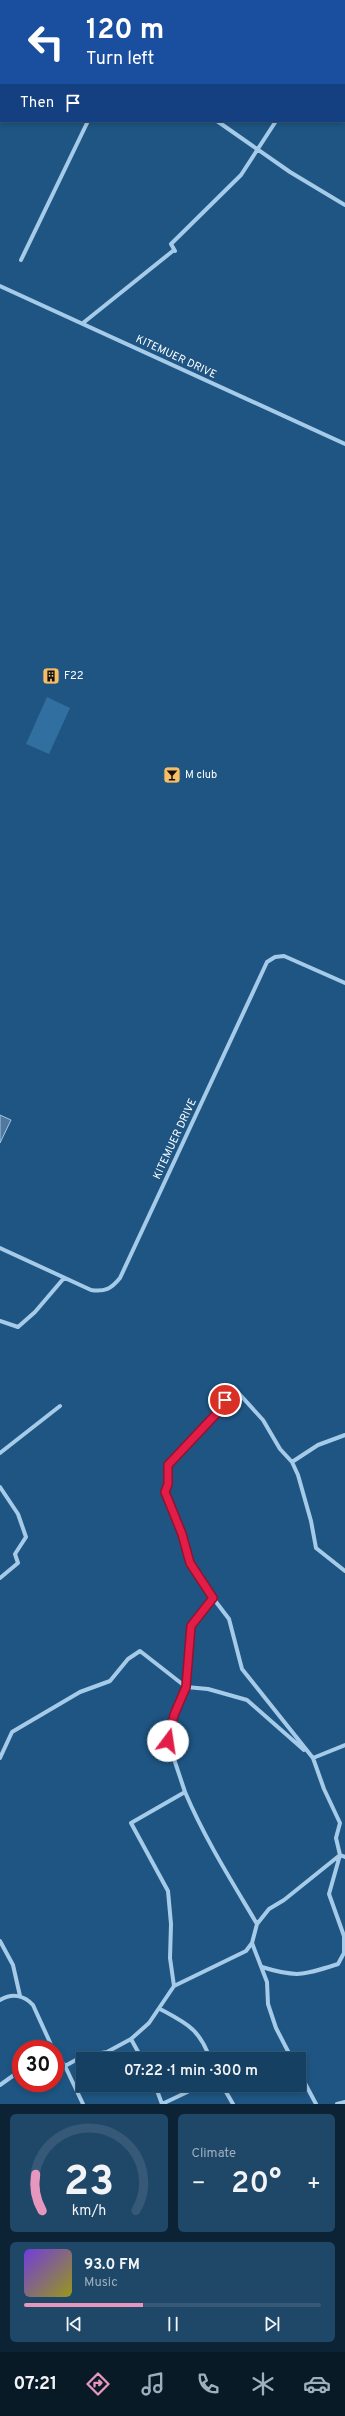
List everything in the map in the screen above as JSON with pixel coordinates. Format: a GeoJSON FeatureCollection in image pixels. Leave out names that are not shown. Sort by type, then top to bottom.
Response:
{"type":"FeatureCollection","features":[{"type":"Feature","properties":{"kind":"street"},"geometry":{"type":"LineString","coordinates":[[21,260],[88,122]]}},
{"type":"Feature","properties":{"kind":"street"},"geometry":{"type":"LineString","coordinates":[[218,122],[290,172],[345,205]]}},
{"type":"Feature","properties":{"kind":"street"},"geometry":{"type":"LineString","coordinates":[[83,324],[175,251],[172,244],[179,234],[241,175],[259,150],[275,122]]}},
{"type":"Feature","properties":{"kind":"street","name":"KITEMUER DRIVE"},"geometry":{"type":"LineString","coordinates":[[0,286],[345,444]]}},
{"type":"Feature","properties":{"kind":"street","name":"KITEMUER DRIVE"},"geometry":{"type":"LineString","coordinates":[[0,1248],[91,1290],[102,1291],[111,1288],[120,1278],[267,962],[276,957],[284,956],[345,983]]}},
{"type":"Feature","properties":{"kind":"street"},"geometry":{"type":"LineString","coordinates":[[0,1321],[18,1327],[35,1312],[64,1278]]}},
{"type":"Feature","properties":{"kind":"street"},"geometry":{"type":"LineString","coordinates":[[262,1967],[287,1975],[318,1971],[338,1964],[344,1954],[344,1936],[329,1894],[340,1855],[336,1838],[340,1823],[324,1789],[313,1758],[242,1669],[229,1619],[190,1563],[182,1534],[165,1492],[168,1484],[168,1465],[218,1412],[233,1387],[263,1420],[280,1449],[292,1462],[298,1475],[312,1521],[316,1548],[345,1571]]}},
{"type":"Feature","properties":{"kind":"street"},"geometry":{"type":"LineString","coordinates":[[0,1453],[60,1406]]}},
{"type":"Feature","properties":{"kind":"street"},"geometry":{"type":"LineString","coordinates":[[292,1462],[318,1445],[345,1435]]}},
{"type":"Feature","properties":{"kind":"street"},"geometry":{"type":"LineString","coordinates":[[0,1487],[18,1514],[26,1537],[15,1554],[18,1563],[0,1578]]}},
{"type":"Feature","properties":{"kind":"street"},"geometry":{"type":"LineString","coordinates":[[213,1598],[191,1626],[186,1687],[174,1715],[168,1741],[185,1792],[200,1828],[232,1885],[257,1924]]}},
{"type":"Feature","properties":{"kind":"street"},"geometry":{"type":"LineString","coordinates":[[0,1758],[12,1732],[80,1692],[110,1681],[128,1659],[140,1651],[186,1687],[208,1689],[247,1700],[313,1758]]}},
{"type":"Feature","properties":{"kind":"street"},"geometry":{"type":"LineString","coordinates":[[313,1758],[345,1745]]}},
{"type":"Feature","properties":{"kind":"street"},"geometry":{"type":"LineString","coordinates":[[174,1986],[170,1958],[171,1924],[168,1891],[131,1824],[185,1792]]}},
{"type":"Feature","properties":{"kind":"street"},"geometry":{"type":"LineString","coordinates":[[340,1855],[345,1857]]}},
{"type":"Feature","properties":{"kind":"street"},"geometry":{"type":"LineString","coordinates":[[83,2104],[65,2066],[84,2056],[107,2052],[131,2039],[160,2009],[174,1986],[242,1953],[252,1943],[257,1924],[268,1909],[284,1900],[340,1855]]}},
{"type":"Feature","properties":{"kind":"street"},"geometry":{"type":"LineString","coordinates":[[0,1941],[13,1965],[20,1996],[33,2005],[48,2040]]}},
{"type":"Feature","properties":{"kind":"street"},"geometry":{"type":"LineString","coordinates":[[252,1943],[267,1982],[268,2004],[276,2028],[288,2052]]}},
{"type":"Feature","properties":{"kind":"street"},"geometry":{"type":"LineString","coordinates":[[0,2000],[20,1996]]}},
{"type":"Feature","properties":{"kind":"street"},"geometry":{"type":"LineString","coordinates":[[160,2009],[195,2030],[205,2045],[208,2052]]}},
{"type":"Feature","properties":{"kind":"street"},"geometry":{"type":"LineString","coordinates":[[131,2039],[138,2052]]}},
{"type":"Feature","properties":{"kind":"street"},"geometry":{"type":"LineString","coordinates":[[0,2085],[12,2076]]}},
{"type":"Feature","properties":{"kind":"street"},"geometry":{"type":"LineString","coordinates":[[306,2085],[316,2104]]}},
{"type":"Feature","properties":{"kind":"street"},"geometry":{"type":"LineString","coordinates":[[158,2092],[162,2104],[187,2092]]}},
{"type":"Feature","properties":{"kind":"street"},"geometry":{"type":"LineString","coordinates":[[226,2092],[233,2104]]}},
{"type":"Feature","properties":{"kind":"street"},"geometry":{"type":"LineString","coordinates":[[337,2104],[345,2102]]}},
{"type":"Feature","properties":{"kind":"shaded area"},"geometry":{"type":"Polygon","coordinates":[[[47,697],[70,708],[49,754],[26,744],[47,697]]]}},
{"type":"Feature","properties":{"kind":"shaded area"},"geometry":{"type":"Polygon","coordinates":[[[0,1115],[11,1120],[0,1143],[0,1115]]]}},
{"type":"Feature","properties":{"kind":"place","name":"F22"},"geometry":{"type":"Point","coordinates":[51,676]}},
{"type":"Feature","properties":{"kind":"place","name":"M club"},"geometry":{"type":"Point","coordinates":[172,775]}},
{"type":"Feature","properties":{"kind":"route"},"geometry":{"type":"LineString","coordinates":[[168,1741],[174,1715],[186,1687],[191,1626],[202,1610],[213,1598],[190,1563],[182,1534],[165,1492],[168,1484],[168,1465],[218,1412],[225,1400]]}}]}
